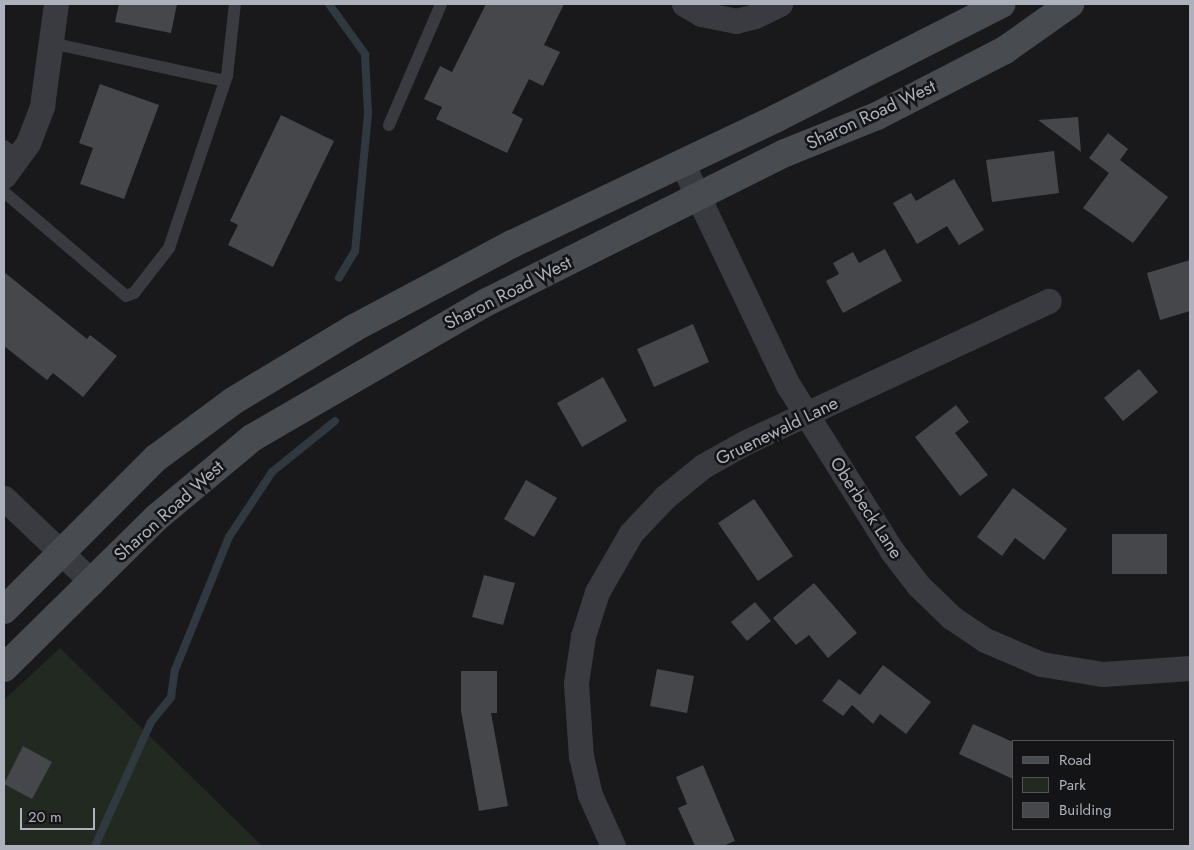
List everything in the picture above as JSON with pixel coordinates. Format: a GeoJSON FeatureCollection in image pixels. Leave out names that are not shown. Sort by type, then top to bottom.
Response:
{"type":"FeatureCollection","features":[{"type":"Feature","properties":{"kind":"main road"},"geometry":{"type":"LineString","coordinates":[[4,610],[156,458],[233,401],[354,328],[512,244],[682,163],[1002,4]]}},
{"type":"Feature","properties":{"kind":"main road","name":"Sharon Road West"},"geometry":{"type":"LineString","coordinates":[[4,668],[156,518],[252,438],[346,380],[487,302],[785,153],[877,116],[1005,50],[1070,4]]}},
{"type":"Feature","properties":{"kind":"street"},"geometry":{"type":"LineString","coordinates":[[4,176],[12,151],[42,106],[56,4]]}},
{"type":"Feature","properties":{"kind":"street"},"geometry":{"type":"LineString","coordinates":[[684,4],[701,14],[736,21],[755,16],[780,4]]}},
{"type":"Feature","properties":{"kind":"street","name":"Oberbeck Lane"},"geometry":{"type":"LineString","coordinates":[[682,163],[700,197],[788,385],[892,551],[919,586],[951,617],[984,640],[1041,664],[1082,672],[1190,668]]}},
{"type":"Feature","properties":{"kind":"street","name":"Gruenewald Lane"},"geometry":{"type":"LineString","coordinates":[[613,846],[590,795],[578,733],[578,657],[597,592],[631,533],[665,497],[703,466],[1049,301]]}},
{"type":"Feature","properties":{"kind":"street"},"geometry":{"type":"LineString","coordinates":[[4,498],[63,551],[92,582]]}},
{"type":"Feature","properties":{"kind":"lane"},"geometry":{"type":"LineString","coordinates":[[4,192],[126,296],[134,293],[169,248],[225,81],[235,4]]}},
{"type":"Feature","properties":{"kind":"lane"},"geometry":{"type":"LineString","coordinates":[[389,125],[441,4]]}},
{"type":"Feature","properties":{"kind":"lane"},"geometry":{"type":"LineString","coordinates":[[51,43],[225,81]]}},
{"type":"Feature","properties":{"kind":"green space"},"geometry":{"type":"Polygon","coordinates":[[[60,648],[262,846],[4,846],[4,700],[60,648]]]}},
{"type":"Feature","properties":{"kind":"building"},"geometry":{"type":"Polygon","coordinates":[[[119,4],[177,4],[171,33],[115,22],[119,4]]]}},
{"type":"Feature","properties":{"kind":"building"},"geometry":{"type":"Polygon","coordinates":[[[486,4],[564,4],[544,45],[560,52],[543,86],[529,79],[512,113],[523,119],[507,153],[436,119],[442,107],[424,99],[440,66],[452,72],[486,4]]]}},
{"type":"Feature","properties":{"kind":"building"},"geometry":{"type":"Polygon","coordinates":[[[100,84],[159,105],[124,199],[80,184],[93,148],[79,143],[100,84]]]}},
{"type":"Feature","properties":{"kind":"building"},"geometry":{"type":"Polygon","coordinates":[[[281,115],[334,141],[273,267],[228,245],[238,225],[230,221],[281,115]]]}},
{"type":"Feature","properties":{"kind":"building"},"geometry":{"type":"Polygon","coordinates":[[[1078,117],[1081,152],[1038,120],[1078,117]]]}},
{"type":"Feature","properties":{"kind":"building"},"geometry":{"type":"Polygon","coordinates":[[[1108,133],[1128,149],[1120,160],[1168,197],[1133,243],[1083,208],[1109,173],[1089,158],[1108,133]]]}},
{"type":"Feature","properties":{"kind":"building"},"geometry":{"type":"Polygon","coordinates":[[[1054,151],[1059,193],[992,202],[986,160],[1054,151]]]}},
{"type":"Feature","properties":{"kind":"building"},"geometry":{"type":"Polygon","coordinates":[[[954,179],[984,230],[959,245],[947,226],[917,244],[893,203],[911,193],[916,201],[954,179]]]}},
{"type":"Feature","properties":{"kind":"building"},"geometry":{"type":"Polygon","coordinates":[[[885,249],[902,281],[843,313],[826,281],[839,274],[833,263],[853,252],[859,263],[885,249]]]}},
{"type":"Feature","properties":{"kind":"building"},"geometry":{"type":"Polygon","coordinates":[[[1190,260],[1190,311],[1160,320],[1147,273],[1190,260]]]}},
{"type":"Feature","properties":{"kind":"building"},"geometry":{"type":"Polygon","coordinates":[[[4,272],[87,339],[90,335],[117,356],[83,397],[53,373],[47,380],[4,346],[4,272]]]}},
{"type":"Feature","properties":{"kind":"building"},"geometry":{"type":"Polygon","coordinates":[[[693,324],[709,362],[654,387],[637,349],[693,324]]]}},
{"type":"Feature","properties":{"kind":"building"},"geometry":{"type":"Polygon","coordinates":[[[1139,369],[1158,392],[1123,421],[1104,398],[1139,369]]]}},
{"type":"Feature","properties":{"kind":"building"},"geometry":{"type":"Polygon","coordinates":[[[603,377],[627,421],[582,447],[557,403],[603,377]]]}},
{"type":"Feature","properties":{"kind":"building"},"geometry":{"type":"Polygon","coordinates":[[[956,405],[969,422],[955,433],[988,475],[960,496],[915,437],[956,405]]]}},
{"type":"Feature","properties":{"kind":"building"},"geometry":{"type":"Polygon","coordinates":[[[526,480],[557,498],[534,537],[504,519],[526,480]]]}},
{"type":"Feature","properties":{"kind":"building"},"geometry":{"type":"Polygon","coordinates":[[[1013,488],[1067,529],[1044,560],[1015,538],[1002,556],[977,537],[1013,488]]]}},
{"type":"Feature","properties":{"kind":"building"},"geometry":{"type":"Polygon","coordinates":[[[754,499],[793,556],[758,581],[718,523],[754,499]]]}},
{"type":"Feature","properties":{"kind":"building"},"geometry":{"type":"Polygon","coordinates":[[[1112,534],[1167,534],[1167,574],[1112,574],[1112,534]]]}},
{"type":"Feature","properties":{"kind":"building"},"geometry":{"type":"Polygon","coordinates":[[[484,575],[515,583],[503,625],[472,617],[484,575]]]}},
{"type":"Feature","properties":{"kind":"building"},"geometry":{"type":"Polygon","coordinates":[[[814,583],[857,633],[828,658],[809,635],[796,645],[773,618],[814,583]]]}},
{"type":"Feature","properties":{"kind":"building"},"geometry":{"type":"Polygon","coordinates":[[[755,602],[771,621],[747,641],[731,622],[755,602]]]}},
{"type":"Feature","properties":{"kind":"building"},"geometry":{"type":"Polygon","coordinates":[[[883,665],[931,702],[906,734],[880,714],[873,724],[852,705],[843,716],[822,701],[839,679],[860,695],[883,665]]]}},
{"type":"Feature","properties":{"kind":"building"},"geometry":{"type":"Polygon","coordinates":[[[657,669],[694,676],[687,713],[650,706],[657,669]]]}},
{"type":"Feature","properties":{"kind":"building"},"geometry":{"type":"Polygon","coordinates":[[[461,671],[497,671],[497,713],[491,713],[508,806],[479,811],[461,711],[461,671]]]}},
{"type":"Feature","properties":{"kind":"building"},"geometry":{"type":"Polygon","coordinates":[[[973,724],[1012,742],[1012,779],[959,754],[973,724]]]}},
{"type":"Feature","properties":{"kind":"building"},"geometry":{"type":"Polygon","coordinates":[[[23,746],[52,762],[32,799],[4,784],[23,746]]]}},
{"type":"Feature","properties":{"kind":"building"},"geometry":{"type":"Polygon","coordinates":[[[703,765],[735,841],[723,846],[695,846],[678,808],[687,804],[676,777],[703,765]]]}},
{"type":"Feature","properties":{"kind":"waterway"},"geometry":{"type":"LineString","coordinates":[[329,4],[365,54],[368,114],[355,251],[339,278]]}},
{"type":"Feature","properties":{"kind":"waterway"},"geometry":{"type":"LineString","coordinates":[[95,846],[151,722],[171,697],[175,670],[229,537],[272,472],[335,421]]}}]}
